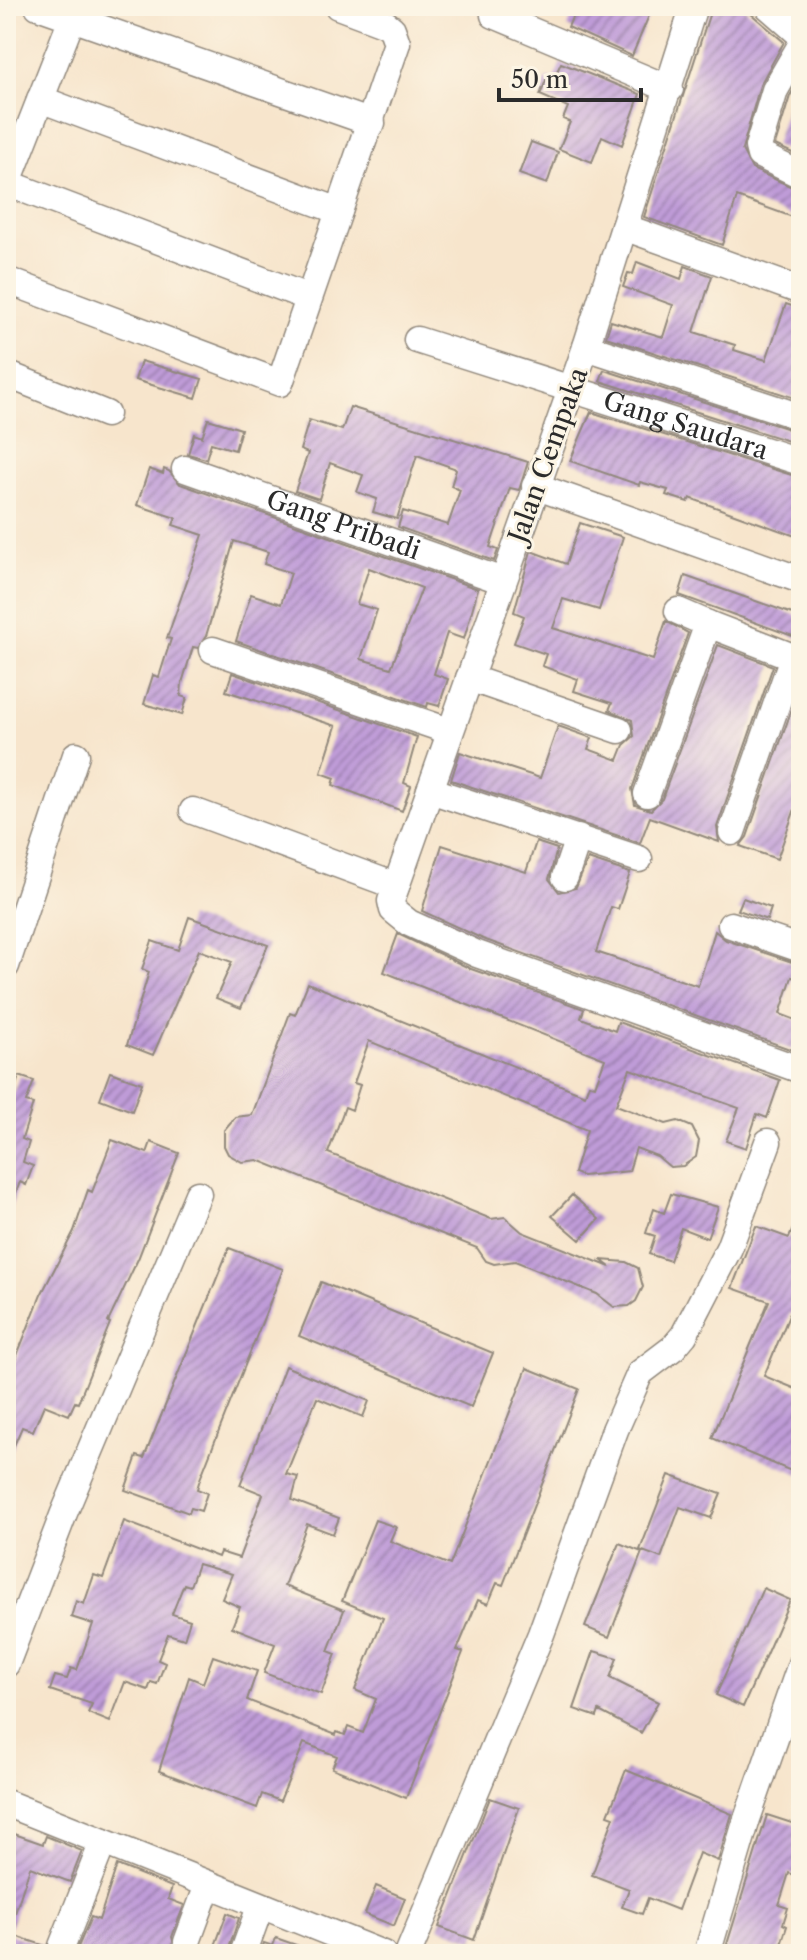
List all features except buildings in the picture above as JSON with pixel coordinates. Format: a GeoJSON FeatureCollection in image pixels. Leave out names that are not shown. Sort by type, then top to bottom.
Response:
{"type":"FeatureCollection","features":[{"type":"Feature","properties":{"kind":"street"},"geometry":{"type":"LineString","coordinates":[[38,6],[75,12],[372,123]]}},
{"type":"Feature","properties":{"kind":"street"},"geometry":{"type":"LineString","coordinates":[[6,280],[276,383],[281,380],[307,297],[372,123],[397,43],[386,24],[338,6]]}},
{"type":"Feature","properties":{"kind":"street","name":"Jalan Cempaka"},"geometry":{"type":"LineString","coordinates":[[394,893],[535,486],[571,392],[694,6]]}},
{"type":"Feature","properties":{"kind":"street"},"geometry":{"type":"LineString","coordinates":[[768,6],[801,35]]}},
{"type":"Feature","properties":{"kind":"street"},"geometry":{"type":"LineString","coordinates":[[75,12],[8,177],[307,297]]}},
{"type":"Feature","properties":{"kind":"street"},"geometry":{"type":"LineString","coordinates":[[494,15],[670,89]]}},
{"type":"Feature","properties":{"kind":"street"},"geometry":{"type":"LineString","coordinates":[[801,45],[775,90],[758,147],[760,155],[801,175]]}},
{"type":"Feature","properties":{"kind":"street"},"geometry":{"type":"LineString","coordinates":[[40,99],[339,211]]}},
{"type":"Feature","properties":{"kind":"street"},"geometry":{"type":"LineString","coordinates":[[624,227],[801,291]]}},
{"type":"Feature","properties":{"kind":"street","name":"Gang Saudara"},"geometry":{"type":"LineString","coordinates":[[417,340],[571,392],[801,462]]}},
{"type":"Feature","properties":{"kind":"street"},"geometry":{"type":"LineString","coordinates":[[586,347],[801,417]]}},
{"type":"Feature","properties":{"kind":"street"},"geometry":{"type":"LineString","coordinates":[[6,374],[106,414]]}},
{"type":"Feature","properties":{"kind":"street","name":"Gang Pribadi"},"geometry":{"type":"LineString","coordinates":[[185,469],[503,581]]}},
{"type":"Feature","properties":{"kind":"street"},"geometry":{"type":"LineString","coordinates":[[535,486],[801,580]]}},
{"type":"Feature","properties":{"kind":"street"},"geometry":{"type":"LineString","coordinates":[[678,611],[797,658],[732,832]]}},
{"type":"Feature","properties":{"kind":"street"},"geometry":{"type":"LineString","coordinates":[[647,794],[708,624]]}},
{"type":"Feature","properties":{"kind":"street"},"geometry":{"type":"LineString","coordinates":[[213,650],[449,731]]}},
{"type":"Feature","properties":{"kind":"street"},"geometry":{"type":"LineString","coordinates":[[469,678],[619,730]]}},
{"type":"Feature","properties":{"kind":"street"},"geometry":{"type":"LineString","coordinates":[[6,966],[76,755]]}},
{"type":"Feature","properties":{"kind":"street"},"geometry":{"type":"LineString","coordinates":[[430,790],[639,859]]}},
{"type":"Feature","properties":{"kind":"street"},"geometry":{"type":"LineString","coordinates":[[193,811],[394,893],[393,910],[409,923],[477,954],[801,1070]]}},
{"type":"Feature","properties":{"kind":"street"},"geometry":{"type":"LineString","coordinates":[[565,877],[578,838]]}},
{"type":"Feature","properties":{"kind":"street"},"geometry":{"type":"LineString","coordinates":[[731,925],[801,949]]}},
{"type":"Feature","properties":{"kind":"street"},"geometry":{"type":"LineString","coordinates":[[408,1954],[541,1634],[615,1430],[640,1373],[673,1348],[684,1335],[729,1248],[768,1142]]}},
{"type":"Feature","properties":{"kind":"street"},"geometry":{"type":"LineString","coordinates":[[6,1664],[111,1396],[198,1194]]}},
{"type":"Feature","properties":{"kind":"street"},"geometry":{"type":"LineString","coordinates":[[707,1954],[747,1819],[789,1740],[801,1664]]}},
{"type":"Feature","properties":{"kind":"street"},"geometry":{"type":"LineString","coordinates":[[6,1803],[383,1954]]}},
{"type":"Feature","properties":{"kind":"street"},"geometry":{"type":"LineString","coordinates":[[62,1946],[103,1842]]}},
{"type":"Feature","properties":{"kind":"street"},"geometry":{"type":"LineString","coordinates":[[187,1942],[208,1885]]}},
{"type":"Feature","properties":{"kind":"street"},"geometry":{"type":"LineString","coordinates":[[243,1954],[260,1907]]}}]}
